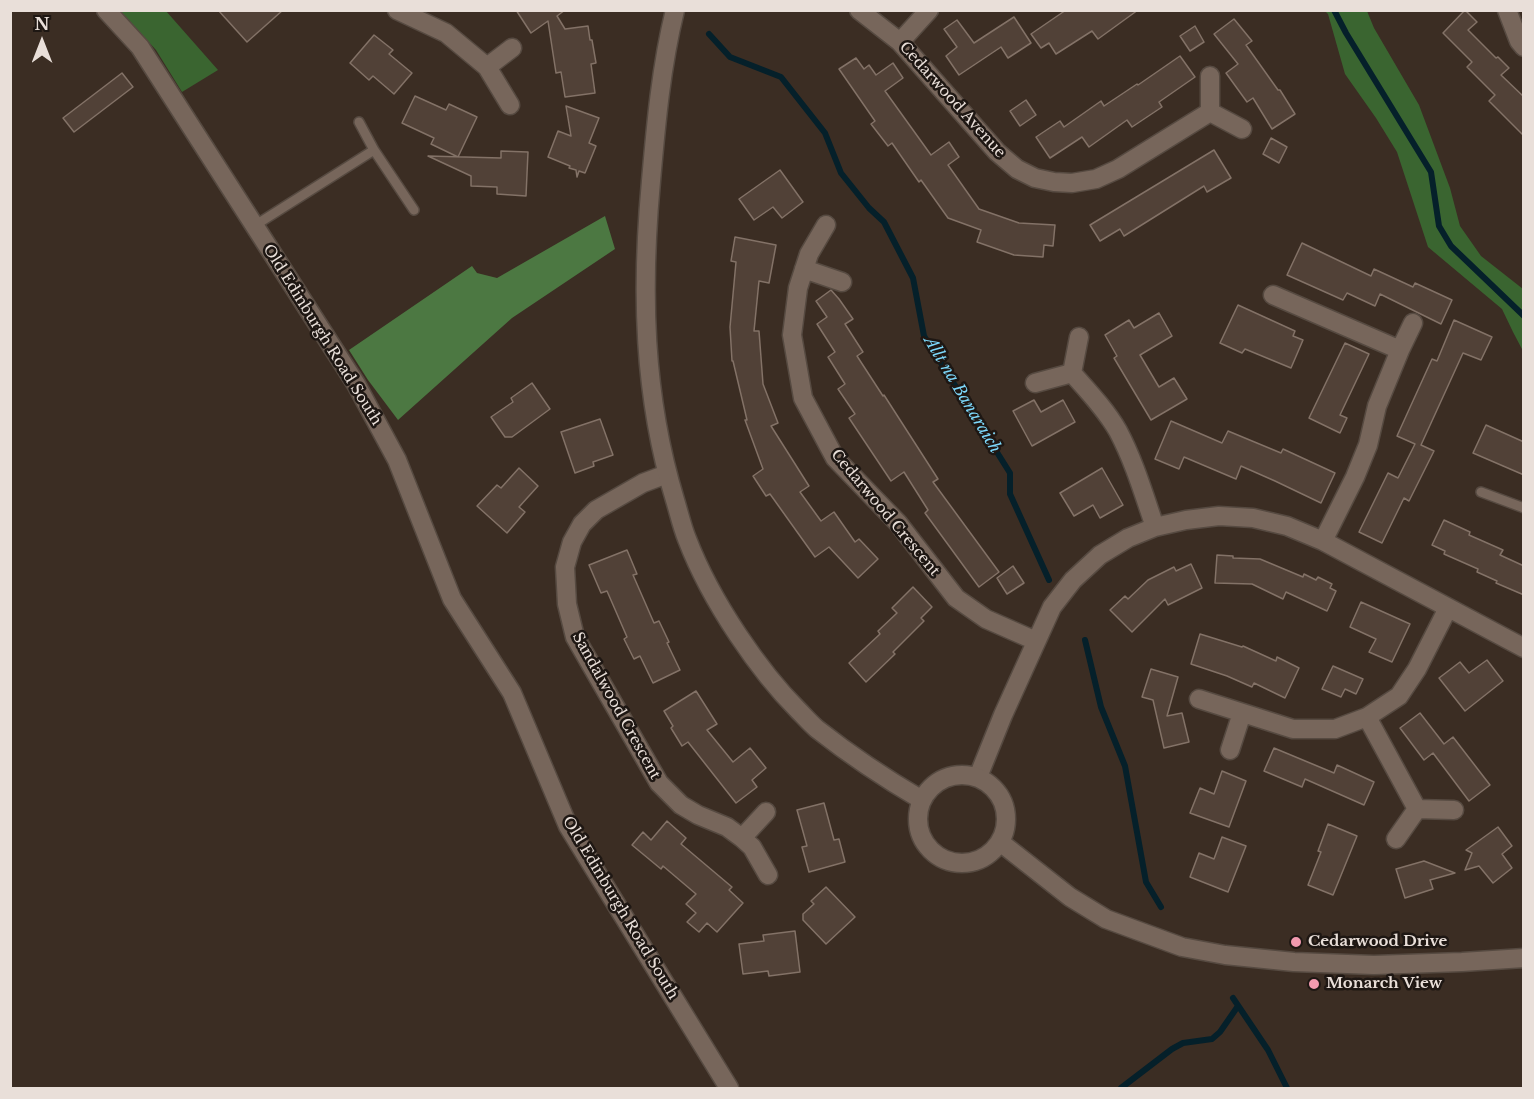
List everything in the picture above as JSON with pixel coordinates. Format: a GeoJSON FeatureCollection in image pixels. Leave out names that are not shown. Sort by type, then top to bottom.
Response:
{"type":"FeatureCollection","features":[{"type":"Feature","properties":{"kind":"street","name":"Old Edinburgh Road South"},"geometry":{"type":"LineString","coordinates":[[105,10],[140,47],[356,384],[397,460],[452,599],[512,693],[568,826],[729,1089]]}},
{"type":"Feature","properties":{"kind":"street"},"geometry":{"type":"LineString","coordinates":[[397,10],[446,33],[488,68],[510,105]]}},
{"type":"Feature","properties":{"kind":"street"},"geometry":{"type":"LineString","coordinates":[[675,10],[664,59],[658,101],[647,220],[645,312],[651,392],[657,433],[686,539],[722,610],[751,654],[783,694],[816,728],[890,782],[922,800]]}},
{"type":"Feature","properties":{"kind":"street","name":"Cedarwood Avenue"},"geometry":{"type":"LineString","coordinates":[[859,10],[900,42],[997,152],[1017,169],[1035,178],[1072,183],[1096,179],[1118,169],[1210,112]]}},
{"type":"Feature","properties":{"kind":"street"},"geometry":{"type":"LineString","coordinates":[[900,42],[929,10]]}},
{"type":"Feature","properties":{"kind":"street"},"geometry":{"type":"LineString","coordinates":[[1507,10],[1519,41],[1524,47]]}},
{"type":"Feature","properties":{"kind":"street"},"geometry":{"type":"LineString","coordinates":[[488,68],[512,48]]}},
{"type":"Feature","properties":{"kind":"street"},"geometry":{"type":"LineString","coordinates":[[1210,76],[1210,112],[1242,129]]}},
{"type":"Feature","properties":{"kind":"street","name":"Cedarwood Crescent"},"geometry":{"type":"LineString","coordinates":[[826,225],[809,254],[798,288],[792,335],[803,398],[835,458],[897,523],[956,598],[986,620],[1036,641]]}},
{"type":"Feature","properties":{"kind":"street"},"geometry":{"type":"LineString","coordinates":[[804,269],[842,282]]}},
{"type":"Feature","properties":{"kind":"street"},"geometry":{"type":"LineString","coordinates":[[1273,295],[1400,350]]}},
{"type":"Feature","properties":{"kind":"street"},"geometry":{"type":"LineString","coordinates":[[1323,541],[1364,456],[1377,406],[1413,323]]}},
{"type":"Feature","properties":{"kind":"street"},"geometry":{"type":"LineString","coordinates":[[1072,374],[1079,337]]}},
{"type":"Feature","properties":{"kind":"street"},"geometry":{"type":"LineString","coordinates":[[1072,374],[1096,399],[1118,430],[1131,459],[1155,527]]}},
{"type":"Feature","properties":{"kind":"street"},"geometry":{"type":"LineString","coordinates":[[1035,383],[1072,374]]}},
{"type":"Feature","properties":{"kind":"street","name":"Sandalwood Crescent"},"geometry":{"type":"LineString","coordinates":[[667,474],[643,483],[596,510],[582,525],[573,542],[565,567],[567,604],[575,637],[659,783],[681,805],[727,827],[742,838],[752,847],[768,875]]}},
{"type":"Feature","properties":{"kind":"street"},"geometry":{"type":"LineString","coordinates":[[978,777],[1003,715],[1052,607],[1073,580],[1100,555],[1128,538],[1155,527],[1219,516],[1253,518],[1287,526],[1323,541],[1448,608],[1521,640]]}},
{"type":"Feature","properties":{"kind":"street"},"geometry":{"type":"LineString","coordinates":[[1199,699],[1293,729],[1335,729],[1367,717],[1399,696],[1417,669],[1448,608]]}},
{"type":"Feature","properties":{"kind":"street"},"geometry":{"type":"LineString","coordinates":[[1230,750],[1242,713]]}},
{"type":"Feature","properties":{"kind":"street"},"geometry":{"type":"LineString","coordinates":[[1367,717],[1417,809]]}},
{"type":"Feature","properties":{"kind":"street"},"geometry":{"type":"LineString","coordinates":[[962,774],[978,777],[991,785],[1001,797],[1006,812],[1006,827],[1000,842],[989,854],[974,861],[957,863],[941,858],[928,847],[920,833],[918,816],[922,800],[932,787],[945,778],[962,774]]}},
{"type":"Feature","properties":{"kind":"street"},"geometry":{"type":"LineString","coordinates":[[1417,809],[1454,810]]}},
{"type":"Feature","properties":{"kind":"street"},"geometry":{"type":"LineString","coordinates":[[1396,839],[1417,809]]}},
{"type":"Feature","properties":{"kind":"street"},"geometry":{"type":"LineString","coordinates":[[742,838],[766,812]]}},
{"type":"Feature","properties":{"kind":"street"},"geometry":{"type":"LineString","coordinates":[[1000,842],[1070,897],[1106,919],[1182,947],[1225,955],[1294,962],[1374,965],[1524,958]]}},
{"type":"Feature","properties":{"kind":"lane"},"geometry":{"type":"LineString","coordinates":[[359,122],[374,150],[414,210]]}},
{"type":"Feature","properties":{"kind":"lane"},"geometry":{"type":"LineString","coordinates":[[254,226],[374,150]]}},
{"type":"Feature","properties":{"kind":"lane"},"geometry":{"type":"LineString","coordinates":[[1481,492],[1524,508]]}},
{"type":"Feature","properties":{"kind":"green space"},"geometry":{"type":"Polygon","coordinates":[[[120,11],[166,11],[218,70],[182,92],[156,50],[120,11]]]}},
{"type":"Feature","properties":{"kind":"green space"},"geometry":{"type":"Polygon","coordinates":[[[1325,11],[1367,11],[1374,28],[1419,105],[1450,188],[1460,226],[1481,256],[1523,289],[1523,351],[1502,309],[1428,247],[1397,152],[1345,74],[1328,14],[1325,11]]]}},
{"type":"Feature","properties":{"kind":"green space"},"geometry":{"type":"Polygon","coordinates":[[[605,216],[615,249],[512,318],[398,420],[349,350],[472,266],[477,273],[497,278],[605,216]]]}},
{"type":"Feature","properties":{"kind":"building"},"geometry":{"type":"Polygon","coordinates":[[[218,10],[283,10],[247,42],[218,10]]]}},
{"type":"Feature","properties":{"kind":"building"},"geometry":{"type":"Polygon","coordinates":[[[516,10],[565,10],[557,16],[565,29],[588,26],[596,63],[591,64],[595,93],[565,97],[561,72],[556,73],[548,21],[531,33],[516,10]]]}},
{"type":"Feature","properties":{"kind":"building"},"geometry":{"type":"Polygon","coordinates":[[[1066,10],[1138,10],[1098,39],[1092,31],[1056,54],[1049,43],[1041,48],[1031,34],[1066,10]]]}},
{"type":"Feature","properties":{"kind":"building"},"geometry":{"type":"Polygon","coordinates":[[[1465,10],[1477,22],[1468,30],[1509,68],[1501,75],[1524,97],[1524,136],[1489,101],[1495,95],[1467,67],[1472,62],[1443,33],[1465,10]]]}},
{"type":"Feature","properties":{"kind":"building"},"geometry":{"type":"Polygon","coordinates":[[[1014,17],[1031,43],[1008,58],[1001,47],[959,75],[946,56],[957,47],[944,29],[957,20],[974,43],[1014,17]]]}},
{"type":"Feature","properties":{"kind":"building"},"geometry":{"type":"Polygon","coordinates":[[[1234,19],[1252,41],[1246,45],[1295,114],[1272,129],[1253,98],[1247,102],[1226,73],[1238,64],[1214,34],[1234,19]]]}},
{"type":"Feature","properties":{"kind":"building"},"geometry":{"type":"Polygon","coordinates":[[[1195,26],[1204,42],[1190,51],[1180,36],[1195,26]]]}},
{"type":"Feature","properties":{"kind":"building"},"geometry":{"type":"Polygon","coordinates":[[[374,35],[393,50],[389,54],[412,73],[394,94],[373,76],[369,80],[350,63],[374,35]]]}},
{"type":"Feature","properties":{"kind":"building"},"geometry":{"type":"Polygon","coordinates":[[[1180,56],[1195,77],[1159,102],[1162,107],[1132,127],[1127,120],[1089,147],[1082,137],[1050,158],[1036,137],[1060,121],[1064,127],[1101,101],[1104,106],[1180,56]]]}},
{"type":"Feature","properties":{"kind":"building"},"geometry":{"type":"Polygon","coordinates":[[[856,58],[864,69],[869,65],[876,75],[893,63],[903,78],[885,91],[931,155],[949,142],[959,157],[948,165],[979,209],[1019,223],[1055,225],[1053,246],[1044,245],[1043,257],[1014,255],[977,242],[981,230],[948,218],[892,143],[888,146],[871,124],[875,121],[839,69],[856,58]]]}},
{"type":"Feature","properties":{"kind":"building"},"geometry":{"type":"Polygon","coordinates":[[[122,73],[133,87],[74,132],[63,118],[122,73]]]}},
{"type":"Feature","properties":{"kind":"building"},"geometry":{"type":"Polygon","coordinates":[[[415,96],[446,110],[449,104],[477,117],[458,157],[431,144],[434,138],[402,123],[415,96]]]}},
{"type":"Feature","properties":{"kind":"building"},"geometry":{"type":"Polygon","coordinates":[[[1026,100],[1036,115],[1020,126],[1010,111],[1026,100]]]}},
{"type":"Feature","properties":{"kind":"building"},"geometry":{"type":"Polygon","coordinates":[[[566,106],[599,118],[589,143],[596,146],[585,173],[579,171],[577,177],[576,170],[548,157],[558,131],[571,136],[566,106]]]}},
{"type":"Feature","properties":{"kind":"building"},"geometry":{"type":"Polygon","coordinates":[[[1271,138],[1287,147],[1279,163],[1263,154],[1271,138]]]}},
{"type":"Feature","properties":{"kind":"building"},"geometry":{"type":"Polygon","coordinates":[[[1214,150],[1231,178],[1207,192],[1204,186],[1124,236],[1120,229],[1100,241],[1090,225],[1214,150]]]}},
{"type":"Feature","properties":{"kind":"building"},"geometry":{"type":"Polygon","coordinates":[[[501,151],[528,152],[526,196],[497,194],[497,187],[471,186],[471,176],[428,156],[501,158],[501,151]]]}},
{"type":"Feature","properties":{"kind":"building"},"geometry":{"type":"Polygon","coordinates":[[[780,170],[803,202],[782,218],[773,207],[754,220],[739,199],[780,170]]]}},
{"type":"Feature","properties":{"kind":"building"},"geometry":{"type":"Polygon","coordinates":[[[735,237],[776,245],[769,283],[759,281],[754,331],[759,331],[763,384],[778,423],[771,426],[809,486],[800,492],[821,521],[834,512],[855,542],[859,539],[878,559],[858,578],[829,547],[815,557],[770,494],[766,496],[753,476],[763,469],[745,420],[747,420],[732,361],[730,327],[736,262],[731,261],[735,237]]]}},
{"type":"Feature","properties":{"kind":"building"},"geometry":{"type":"Polygon","coordinates":[[[1302,243],[1371,276],[1374,269],[1413,287],[1415,283],[1452,300],[1441,324],[1380,294],[1375,306],[1347,293],[1343,300],[1287,275],[1302,243]]]}},
{"type":"Feature","properties":{"kind":"building"},"geometry":{"type":"Polygon","coordinates":[[[831,290],[853,319],[845,324],[863,352],[857,356],[938,479],[933,482],[999,572],[979,587],[925,513],[928,510],[904,472],[891,481],[849,418],[855,414],[838,389],[845,384],[828,357],[835,352],[817,324],[827,317],[816,301],[831,290]]]}},
{"type":"Feature","properties":{"kind":"building"},"geometry":{"type":"Polygon","coordinates":[[[1238,305],[1295,331],[1293,336],[1303,340],[1291,368],[1245,349],[1242,353],[1220,343],[1238,305]]]}},
{"type":"Feature","properties":{"kind":"building"},"geometry":{"type":"Polygon","coordinates":[[[1159,313],[1172,336],[1140,355],[1159,387],[1174,378],[1187,399],[1151,420],[1114,358],[1117,356],[1105,335],[1129,320],[1134,328],[1159,313]]]}},
{"type":"Feature","properties":{"kind":"building"},"geometry":{"type":"Polygon","coordinates":[[[1454,320],[1492,337],[1481,360],[1463,353],[1421,445],[1434,451],[1409,501],[1404,498],[1382,543],[1359,532],[1388,473],[1398,478],[1415,444],[1397,436],[1432,359],[1437,361],[1454,320]]]}},
{"type":"Feature","properties":{"kind":"building"},"geometry":{"type":"Polygon","coordinates":[[[1345,343],[1369,354],[1340,415],[1347,418],[1340,433],[1309,418],[1345,343]]]}},
{"type":"Feature","properties":{"kind":"building"},"geometry":{"type":"Polygon","coordinates":[[[532,383],[550,409],[512,437],[505,437],[491,417],[513,402],[511,398],[532,383]]]}},
{"type":"Feature","properties":{"kind":"building"},"geometry":{"type":"Polygon","coordinates":[[[1034,400],[1041,412],[1063,400],[1075,422],[1032,446],[1013,411],[1034,400]]]}},
{"type":"Feature","properties":{"kind":"building"},"geometry":{"type":"Polygon","coordinates":[[[600,419],[613,455],[593,462],[594,466],[575,473],[561,432],[600,419]]]}},
{"type":"Feature","properties":{"kind":"building"},"geometry":{"type":"Polygon","coordinates":[[[1171,421],[1222,443],[1228,431],[1281,453],[1283,449],[1335,473],[1321,503],[1241,466],[1236,479],[1184,457],[1179,469],[1155,459],[1171,421]]]}},
{"type":"Feature","properties":{"kind":"building"},"geometry":{"type":"Polygon","coordinates":[[[1486,425],[1524,442],[1524,475],[1473,453],[1486,425]]]}},
{"type":"Feature","properties":{"kind":"building"},"geometry":{"type":"Polygon","coordinates":[[[519,468],[538,486],[519,507],[525,512],[507,533],[477,506],[497,485],[501,488],[519,468]]]}},
{"type":"Feature","properties":{"kind":"building"},"geometry":{"type":"Polygon","coordinates":[[[1102,468],[1123,505],[1100,518],[1093,505],[1074,516],[1060,493],[1102,468]]]}},
{"type":"Feature","properties":{"kind":"building"},"geometry":{"type":"Polygon","coordinates":[[[1444,520],[1470,532],[1469,535],[1503,550],[1500,555],[1524,566],[1524,595],[1496,583],[1497,581],[1477,572],[1478,569],[1444,554],[1445,551],[1432,545],[1444,520]]]}},
{"type":"Feature","properties":{"kind":"building"},"geometry":{"type":"Polygon","coordinates":[[[627,550],[637,574],[633,575],[654,623],[659,621],[680,670],[653,683],[640,656],[634,659],[624,639],[627,637],[607,591],[601,593],[589,565],[627,550]]]}},
{"type":"Feature","properties":{"kind":"building"},"geometry":{"type":"Polygon","coordinates":[[[1217,555],[1260,559],[1303,577],[1304,574],[1316,580],[1318,577],[1332,584],[1330,588],[1336,591],[1327,611],[1286,592],[1283,599],[1252,584],[1215,583],[1217,555]]]}},
{"type":"Feature","properties":{"kind":"building"},"geometry":{"type":"Polygon","coordinates":[[[1191,564],[1202,588],[1168,605],[1165,599],[1132,632],[1110,610],[1125,596],[1128,599],[1148,580],[1174,567],[1176,571],[1191,564]]]}},
{"type":"Feature","properties":{"kind":"building"},"geometry":{"type":"Polygon","coordinates":[[[1013,566],[1024,583],[1007,594],[997,578],[1013,566]]]}},
{"type":"Feature","properties":{"kind":"building"},"geometry":{"type":"Polygon","coordinates":[[[913,587],[932,607],[921,618],[924,621],[893,652],[895,654],[866,682],[849,663],[880,634],[878,631],[897,613],[892,608],[913,587]]]}},
{"type":"Feature","properties":{"kind":"building"},"geometry":{"type":"Polygon","coordinates":[[[1361,602],[1410,624],[1392,662],[1369,652],[1376,639],[1350,627],[1361,602]]]}},
{"type":"Feature","properties":{"kind":"building"},"geometry":{"type":"Polygon","coordinates":[[[1200,634],[1243,646],[1276,661],[1277,657],[1299,668],[1285,698],[1254,683],[1252,687],[1191,664],[1200,634]]]}},
{"type":"Feature","properties":{"kind":"building"},"geometry":{"type":"Polygon","coordinates":[[[1487,660],[1503,681],[1465,711],[1439,678],[1460,662],[1469,673],[1487,660]]]}},
{"type":"Feature","properties":{"kind":"building"},"geometry":{"type":"Polygon","coordinates":[[[1333,666],[1363,679],[1356,694],[1345,689],[1341,697],[1322,689],[1333,666]]]}},
{"type":"Feature","properties":{"kind":"building"},"geometry":{"type":"Polygon","coordinates":[[[1151,669],[1178,677],[1167,716],[1182,713],[1189,742],[1164,748],[1153,700],[1142,697],[1151,669]]]}},
{"type":"Feature","properties":{"kind":"building"},"geometry":{"type":"Polygon","coordinates":[[[696,691],[717,724],[707,730],[733,762],[750,748],[766,768],[752,780],[757,787],[736,803],[688,742],[682,746],[664,711],[696,691]]]}},
{"type":"Feature","properties":{"kind":"building"},"geometry":{"type":"Polygon","coordinates":[[[1420,713],[1444,744],[1453,737],[1490,785],[1469,801],[1433,753],[1424,760],[1400,728],[1420,713]]]}},
{"type":"Feature","properties":{"kind":"building"},"geometry":{"type":"Polygon","coordinates":[[[1274,748],[1334,773],[1337,765],[1374,782],[1364,805],[1305,779],[1302,787],[1264,771],[1274,748]]]}},
{"type":"Feature","properties":{"kind":"building"},"geometry":{"type":"Polygon","coordinates":[[[1222,771],[1246,781],[1229,827],[1190,813],[1200,788],[1214,794],[1222,771]]]}},
{"type":"Feature","properties":{"kind":"building"},"geometry":{"type":"Polygon","coordinates":[[[824,803],[834,840],[839,839],[845,862],[809,872],[802,847],[807,846],[797,810],[824,803]]]}},
{"type":"Feature","properties":{"kind":"building"},"geometry":{"type":"Polygon","coordinates":[[[667,821],[686,838],[681,844],[732,887],[729,890],[743,903],[717,932],[707,923],[699,932],[687,922],[696,913],[686,904],[696,894],[663,866],[661,869],[632,845],[643,832],[651,840],[667,821]]]}},
{"type":"Feature","properties":{"kind":"building"},"geometry":{"type":"Polygon","coordinates":[[[1328,824],[1357,836],[1333,895],[1308,885],[1321,852],[1318,851],[1328,824]]]}},
{"type":"Feature","properties":{"kind":"building"},"geometry":{"type":"Polygon","coordinates":[[[1498,827],[1512,846],[1502,854],[1512,868],[1493,883],[1479,866],[1465,870],[1472,853],[1466,850],[1498,827]]]}},
{"type":"Feature","properties":{"kind":"building"},"geometry":{"type":"Polygon","coordinates":[[[1222,837],[1246,846],[1228,892],[1190,877],[1199,853],[1214,859],[1222,837]]]}},
{"type":"Feature","properties":{"kind":"building"},"geometry":{"type":"Polygon","coordinates":[[[1424,861],[1455,873],[1430,880],[1433,889],[1405,898],[1396,869],[1424,861]]]}},
{"type":"Feature","properties":{"kind":"building"},"geometry":{"type":"Polygon","coordinates":[[[826,887],[855,917],[826,944],[803,920],[803,914],[814,904],[811,901],[826,887]]]}},
{"type":"Feature","properties":{"kind":"building"},"geometry":{"type":"Polygon","coordinates":[[[795,931],[800,972],[769,976],[768,971],[743,974],[739,944],[764,941],[763,935],[795,931]]]}},
{"type":"Feature","properties":{"kind":"waterway"},"geometry":{"type":"LineString","coordinates":[[1334,10],[1431,172],[1439,226],[1451,246],[1524,316]]}},
{"type":"Feature","properties":{"kind":"waterway","name":"Allt na Banaraich"},"geometry":{"type":"LineString","coordinates":[[709,34],[730,57],[781,77],[825,133],[841,173],[869,208],[884,222],[913,278],[924,336],[1010,473],[1010,494],[1049,580]]}},
{"type":"Feature","properties":{"kind":"waterway","name":"Allt na Banaraich"},"geometry":{"type":"LineString","coordinates":[[1085,640],[1101,707],[1125,766],[1146,882],[1161,907]]}},
{"type":"Feature","properties":{"kind":"waterway","name":"Allt na Banaraich"},"geometry":{"type":"LineString","coordinates":[[1233,998],[1268,1050],[1287,1088]]}},
{"type":"Feature","properties":{"kind":"waterway"},"geometry":{"type":"LineString","coordinates":[[1121,1088],[1183,1043],[1212,1039],[1220,1032],[1238,1006]]}},
{"type":"Feature","properties":{"kind":"place","name":"Cedarwood Drive"},"geometry":{"type":"Point","coordinates":[1296,942]}},
{"type":"Feature","properties":{"kind":"place","name":"Monarch View"},"geometry":{"type":"Point","coordinates":[1314,984]}}]}
